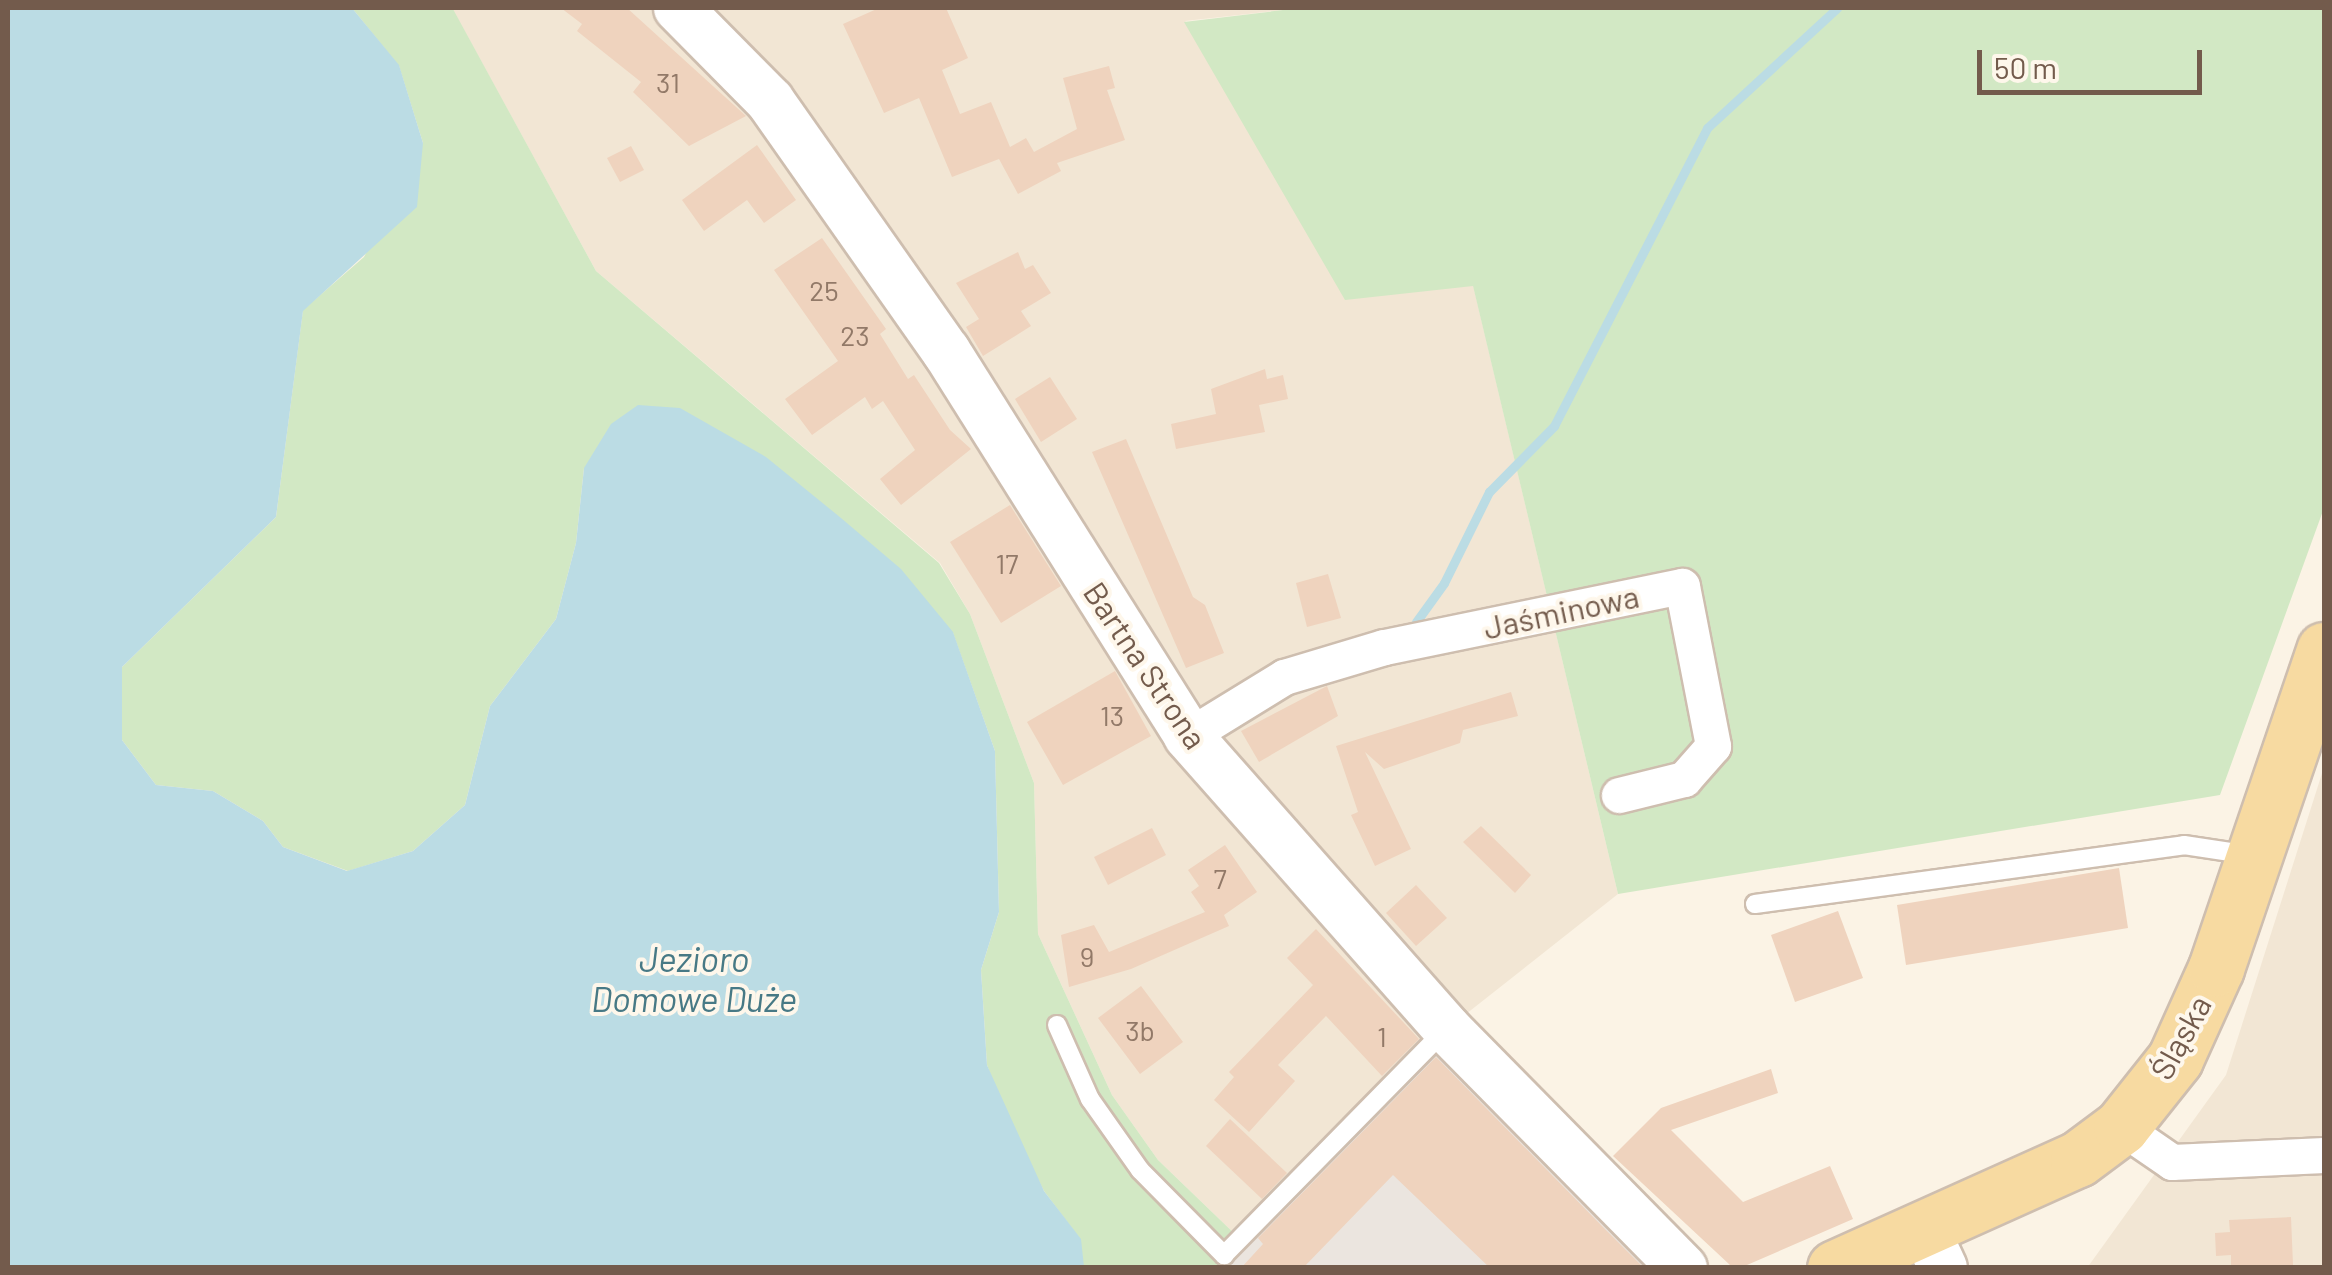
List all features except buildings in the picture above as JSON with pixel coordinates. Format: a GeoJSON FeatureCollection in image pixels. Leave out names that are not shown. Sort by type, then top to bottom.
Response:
{"type":"FeatureCollection","features":[{"type":"Feature","properties":{"kind":"main road","name":"Śląska"},"geometry":{"type":"LineString","coordinates":[[1845,1266],[1934,1247],[2122,1127],[2174,1058],[2216,968],[2324,650]]}},
{"type":"Feature","properties":{"kind":"street","name":"Bartna Strona"},"geometry":{"type":"LineString","coordinates":[[678,8],[770,102],[869,240],[946,351],[1188,736],[1447,1029],[1684,1268]]}},
{"type":"Feature","properties":{"kind":"street","name":"Jaśminowa"},"geometry":{"type":"LineString","coordinates":[[1188,736],[1284,677],[1384,647],[1682,586],[1714,746],[1684,779],[1619,795]]}},
{"type":"Feature","properties":{"kind":"street"},"geometry":{"type":"LineString","coordinates":[[2122,1127],[2172,1162],[2324,1155]]}},
{"type":"Feature","properties":{"kind":"lane"},"geometry":{"type":"LineString","coordinates":[[1755,904],[2184,845],[2254,856]]}},
{"type":"Feature","properties":{"kind":"lane"},"geometry":{"type":"LineString","coordinates":[[1058,1025],[1090,1099],[1140,1170],[1224,1256],[1447,1029]]}},
{"type":"Feature","properties":{"kind":"shaded area"},"geometry":{"type":"Polygon","coordinates":[[[452,8],[1300,8],[1185,21],[1473,285],[1618,894],[1447,1029],[1240,1239],[1158,1160],[1112,1095],[1038,934],[1034,783],[970,614],[940,563],[596,271],[452,8]]]}},
{"type":"Feature","properties":{"kind":"shaded area"},"geometry":{"type":"Polygon","coordinates":[[[2324,767],[2324,1267],[2087,1268],[2226,1075],[2324,767]]]}},
{"type":"Feature","properties":{"kind":"shaded area"},"geometry":{"type":"Polygon","coordinates":[[[1427,1043],[1650,1267],[1225,1268],[1427,1043]]]}},
{"type":"Feature","properties":{"kind":"green space"},"geometry":{"type":"Polygon","coordinates":[[[352,8],[453,9],[596,271],[939,563],[970,614],[1034,783],[1038,934],[1112,1095],[1158,1160],[1240,1239],[1221,1267],[1081,1267],[1080,1239],[1044,1191],[1008,1121],[987,1065],[981,970],[999,912],[995,751],[953,633],[584,468],[576,543],[556,619],[490,706],[465,805],[413,851],[348,871],[283,847],[263,821],[213,791],[156,785],[122,740],[122,667],[276,517],[303,310],[364,257],[423,143],[399,66],[352,8]]]}},
{"type":"Feature","properties":{"kind":"green space"},"geometry":{"type":"Polygon","coordinates":[[[1300,8],[2324,8],[2324,508],[2220,795],[1618,894],[1473,286],[1345,300],[1184,22],[1300,8]]]}},
{"type":"Feature","properties":{"kind":"water","name":"Jezioro Domowe Duże"},"geometry":{"type":"Polygon","coordinates":[[[8,8],[352,8],[399,65],[423,143],[417,207],[303,311],[276,517],[122,667],[122,740],[156,785],[213,791],[263,821],[283,847],[347,871],[413,851],[465,805],[490,706],[556,619],[576,543],[584,468],[611,424],[638,405],[680,408],[766,457],[841,518],[901,569],[953,632],[995,751],[999,912],[981,970],[987,1065],[1044,1191],[1081,1239],[1084,1267],[8,1267],[8,8]]]}},
{"type":"Feature","properties":{"kind":"waterway"},"geometry":{"type":"LineString","coordinates":[[1416,622],[1444,583],[1489,492],[1554,426],[1707,128],[1837,8]]}}]}
